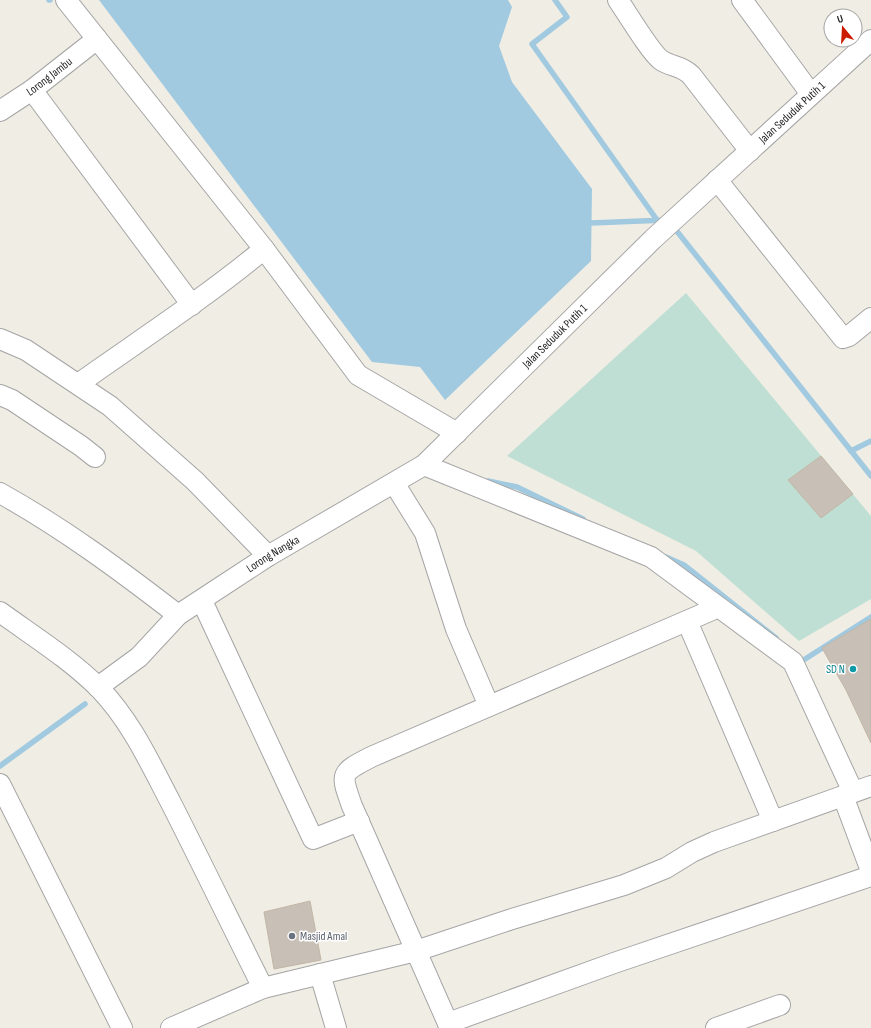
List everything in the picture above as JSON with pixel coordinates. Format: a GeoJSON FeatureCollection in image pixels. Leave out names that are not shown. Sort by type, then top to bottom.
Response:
{"type":"FeatureCollection","features":[{"type":"Feature","properties":{"kind":"street"},"geometry":{"type":"LineString","coordinates":[[618,0],[657,56],[666,63],[684,69],[691,75],[750,151]]}},
{"type":"Feature","properties":{"kind":"street"},"geometry":{"type":"LineString","coordinates":[[742,0],[811,94]]}},
{"type":"Feature","properties":{"kind":"street"},"geometry":{"type":"LineString","coordinates":[[71,7],[264,249],[358,375],[457,433]]}},
{"type":"Feature","properties":{"kind":"street","name":"Lorong Jambu"},"geometry":{"type":"LineString","coordinates":[[0,111],[32,90],[97,39]]}},
{"type":"Feature","properties":{"kind":"street","name":"Jalan Seduduk Putih 1"},"geometry":{"type":"LineString","coordinates":[[457,433],[653,239],[871,40]]}},
{"type":"Feature","properties":{"kind":"street"},"geometry":{"type":"LineString","coordinates":[[32,90],[192,305]]}},
{"type":"Feature","properties":{"kind":"street"},"geometry":{"type":"LineString","coordinates":[[717,180],[843,338],[849,336],[871,318]]}},
{"type":"Feature","properties":{"kind":"street"},"geometry":{"type":"LineString","coordinates":[[78,384],[192,305],[264,249]]}},
{"type":"Feature","properties":{"kind":"street"},"geometry":{"type":"LineString","coordinates":[[0,339],[26,350],[110,406],[194,481],[268,556]]}},
{"type":"Feature","properties":{"kind":"street"},"geometry":{"type":"LineString","coordinates":[[0,395],[18,404],[95,456]]}},
{"type":"Feature","properties":{"kind":"street","name":"Lorong Nangka"},"geometry":{"type":"LineString","coordinates":[[98,687],[139,657],[178,615],[202,601],[268,556],[398,489],[427,466],[457,433]]}},
{"type":"Feature","properties":{"kind":"street"},"geometry":{"type":"LineString","coordinates":[[427,466],[651,557],[793,662],[856,791],[871,871]]}},
{"type":"Feature","properties":{"kind":"street"},"geometry":{"type":"LineString","coordinates":[[398,489],[425,533],[456,630],[489,706]]}},
{"type":"Feature","properties":{"kind":"street"},"geometry":{"type":"LineString","coordinates":[[0,493],[24,506],[102,557],[178,615]]}},
{"type":"Feature","properties":{"kind":"street"},"geometry":{"type":"LineString","coordinates":[[202,601],[313,839],[359,821]]}},
{"type":"Feature","properties":{"kind":"street"},"geometry":{"type":"LineString","coordinates":[[712,610],[489,706],[349,768],[346,772],[344,781],[359,821],[449,1026],[614,963],[871,876]]}},
{"type":"Feature","properties":{"kind":"street"},"geometry":{"type":"LineString","coordinates":[[0,612],[46,644],[98,687],[122,715],[140,745],[263,988]]}},
{"type":"Feature","properties":{"kind":"street"},"geometry":{"type":"LineString","coordinates":[[687,621],[773,821]]}},
{"type":"Feature","properties":{"kind":"street"},"geometry":{"type":"LineString","coordinates":[[0,784],[122,1028]]}},
{"type":"Feature","properties":{"kind":"street"},"geometry":{"type":"LineString","coordinates":[[171,1028],[214,1020],[263,988],[416,950],[624,885],[666,868],[703,846],[856,791]]}},
{"type":"Feature","properties":{"kind":"street"},"geometry":{"type":"LineString","coordinates":[[320,974],[336,1028]]}},
{"type":"Feature","properties":{"kind":"street"},"geometry":{"type":"LineString","coordinates":[[716,1028],[780,1005]]}},
{"type":"Feature","properties":{"kind":"shaded area"},"geometry":{"type":"Polygon","coordinates":[[[99,0],[508,0],[512,7],[499,46],[512,82],[592,189],[591,261],[445,400],[420,367],[372,362],[99,0]]]}},
{"type":"Feature","properties":{"kind":"shaded area"},"geometry":{"type":"Polygon","coordinates":[[[686,293],[871,516],[871,599],[799,641],[696,551],[507,456],[686,293]]]}},
{"type":"Feature","properties":{"kind":"building"},"geometry":{"type":"Polygon","coordinates":[[[821,456],[853,494],[821,518],[788,480],[821,456]]]}},
{"type":"Feature","properties":{"kind":"building","name":"SD N"},"geometry":{"type":"Polygon","coordinates":[[[871,619],[871,743],[846,690],[822,648],[871,619]]]}},
{"type":"Feature","properties":{"kind":"building","name":"Masjid Amal"},"geometry":{"type":"Polygon","coordinates":[[[310,901],[321,960],[274,969],[264,912],[310,901]]]}},
{"type":"Feature","properties":{"kind":"waterway"},"geometry":{"type":"LineString","coordinates":[[555,0],[567,17],[532,44],[657,220]]}},
{"type":"Feature","properties":{"kind":"waterway"},"geometry":{"type":"LineString","coordinates":[[586,220],[591,223],[666,220]]}},
{"type":"Feature","properties":{"kind":"waterway"},"geometry":{"type":"LineString","coordinates":[[672,225],[871,476]]}},
{"type":"Feature","properties":{"kind":"waterway"},"geometry":{"type":"LineString","coordinates":[[851,451],[871,441]]}},
{"type":"Feature","properties":{"kind":"waterway"},"geometry":{"type":"LineString","coordinates":[[488,481],[517,487],[583,519]]}},
{"type":"Feature","properties":{"kind":"waterway"},"geometry":{"type":"LineString","coordinates":[[666,557],[684,565],[776,638]]}},
{"type":"Feature","properties":{"kind":"waterway"},"geometry":{"type":"LineString","coordinates":[[797,657],[802,661],[871,617]]}},
{"type":"Feature","properties":{"kind":"waterway"},"geometry":{"type":"LineString","coordinates":[[0,766],[85,704]]}},
{"type":"Feature","properties":{"kind":"place","name":"SD N"},"geometry":{"type":"Point","coordinates":[853,669]}},
{"type":"Feature","properties":{"kind":"place","name":"Masjid Amal"},"geometry":{"type":"Point","coordinates":[292,936]}}]}
